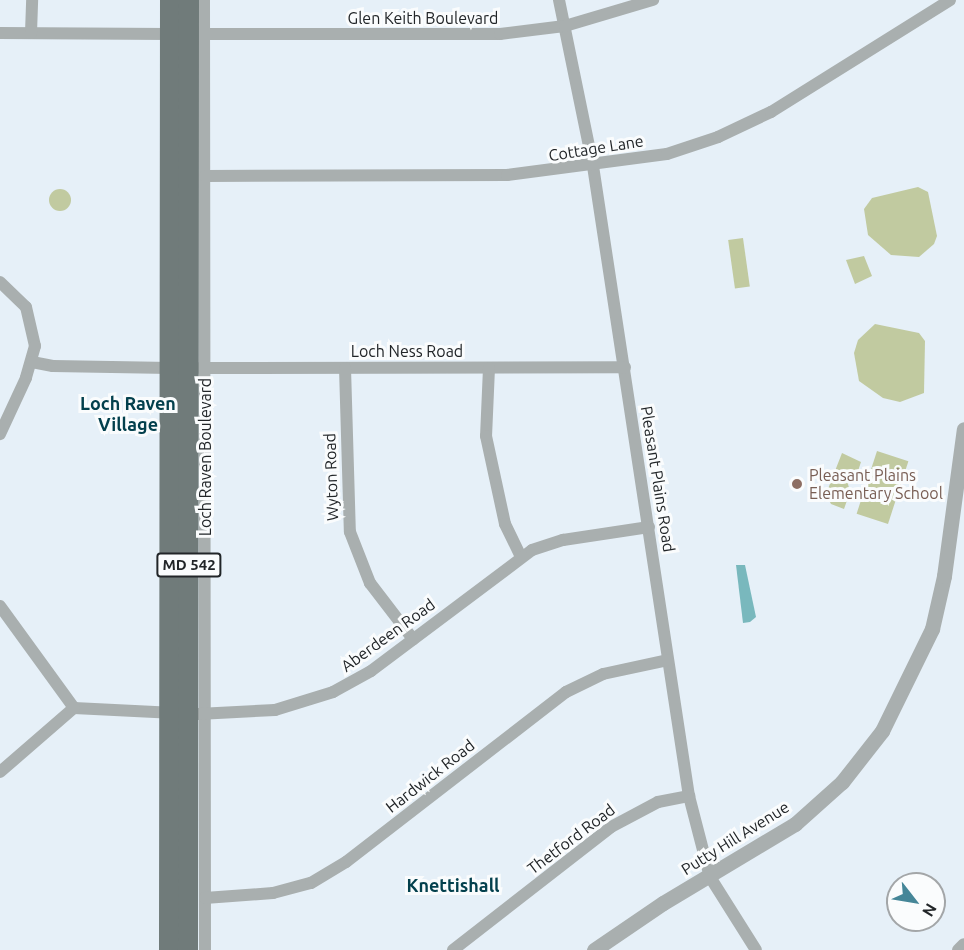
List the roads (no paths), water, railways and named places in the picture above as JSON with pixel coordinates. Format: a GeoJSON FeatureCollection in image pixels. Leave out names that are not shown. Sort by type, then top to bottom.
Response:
{"type":"FeatureCollection","features":[{"type":"Feature","properties":{"kind":"main road","name":"Loch Raven Boulevard"},"geometry":{"type":"LineString","coordinates":[[170,0],[188,34]]}},
{"type":"Feature","properties":{"kind":"main road","name":"Loch Raven Boulevard"},"geometry":{"type":"LineString","coordinates":[[188,950],[189,0]]}},
{"type":"Feature","properties":{"kind":"main road","name":"Loch Raven Boulevard"},"geometry":{"type":"LineString","coordinates":[[169,950],[187,713]]}},
{"type":"Feature","properties":{"kind":"street"},"geometry":{"type":"LineString","coordinates":[[31,33],[32,0]]}},
{"type":"Feature","properties":{"kind":"street","name":"Loch Raven Boulevard"},"geometry":{"type":"LineString","coordinates":[[204,0],[188,34],[205,176],[188,368],[187,713],[205,898],[205,950]]}},
{"type":"Feature","properties":{"kind":"street","name":"Pleasant Plains Road"},"geometry":{"type":"LineString","coordinates":[[559,0],[593,166],[689,796],[710,877],[756,950]]}},
{"type":"Feature","properties":{"kind":"street","name":"Glen Keith Boulevard"},"geometry":{"type":"LineString","coordinates":[[0,33],[463,35],[565,26],[653,0]]}},
{"type":"Feature","properties":{"kind":"street","name":"Cottage Lane"},"geometry":{"type":"LineString","coordinates":[[205,176],[507,175],[593,166],[667,154],[746,125],[950,0]]}},
{"type":"Feature","properties":{"kind":"street"},"geometry":{"type":"LineString","coordinates":[[0,282],[19,297],[32,320],[35,333],[32,362],[0,434]]}},
{"type":"Feature","properties":{"kind":"street","name":"Loch Ness Road"},"geometry":{"type":"LineString","coordinates":[[32,362],[53,366],[188,368],[625,368]]}},
{"type":"Feature","properties":{"kind":"street","name":"Wyton Road"},"geometry":{"type":"LineString","coordinates":[[345,368],[350,532],[370,583],[413,639]]}},
{"type":"Feature","properties":{"kind":"street"},"geometry":{"type":"LineString","coordinates":[[489,368],[486,436],[505,524],[521,557]]}},
{"type":"Feature","properties":{"kind":"street","name":"Putty Hill Avenue"},"geometry":{"type":"LineString","coordinates":[[594,950],[773,839],[816,807],[866,753],[897,707],[936,613],[964,429]]}},
{"type":"Feature","properties":{"kind":"street","name":"Aberdeen Road"},"geometry":{"type":"LineString","coordinates":[[74,708],[187,713],[257,713],[315,699],[352,683],[521,557],[563,540],[649,527]]}},
{"type":"Feature","properties":{"kind":"street"},"geometry":{"type":"LineString","coordinates":[[0,606],[74,708],[0,772]]}},
{"type":"Feature","properties":{"kind":"street","name":"Hardwick Road"},"geometry":{"type":"LineString","coordinates":[[205,898],[273,893],[311,883],[354,856],[566,692],[603,674],[668,660]]}},
{"type":"Feature","properties":{"kind":"street","name":"Thetford Road"},"geometry":{"type":"LineString","coordinates":[[453,950],[611,827],[658,802],[689,796]]}},
{"type":"Feature","properties":{"kind":"street"},"geometry":{"type":"LineString","coordinates":[[958,950],[964,944]]}},
{"type":"Feature","properties":{"kind":"water"},"geometry":{"type":"Polygon","coordinates":[[[736,565],[745,565],[756,617],[750,622],[743,623],[736,565]]]}},
{"type":"Feature","properties":{"kind":"place","name":"Pleasant Plains Elementary School"},"geometry":{"type":"Point","coordinates":[797,484]}},
{"type":"Feature","properties":{"kind":"district","name":"Loch Raven Village"},"geometry":{"type":"Point","coordinates":[128,414]}},
{"type":"Feature","properties":{"kind":"district","name":"Knettishall"},"geometry":{"type":"Point","coordinates":[453,885]}}]}
